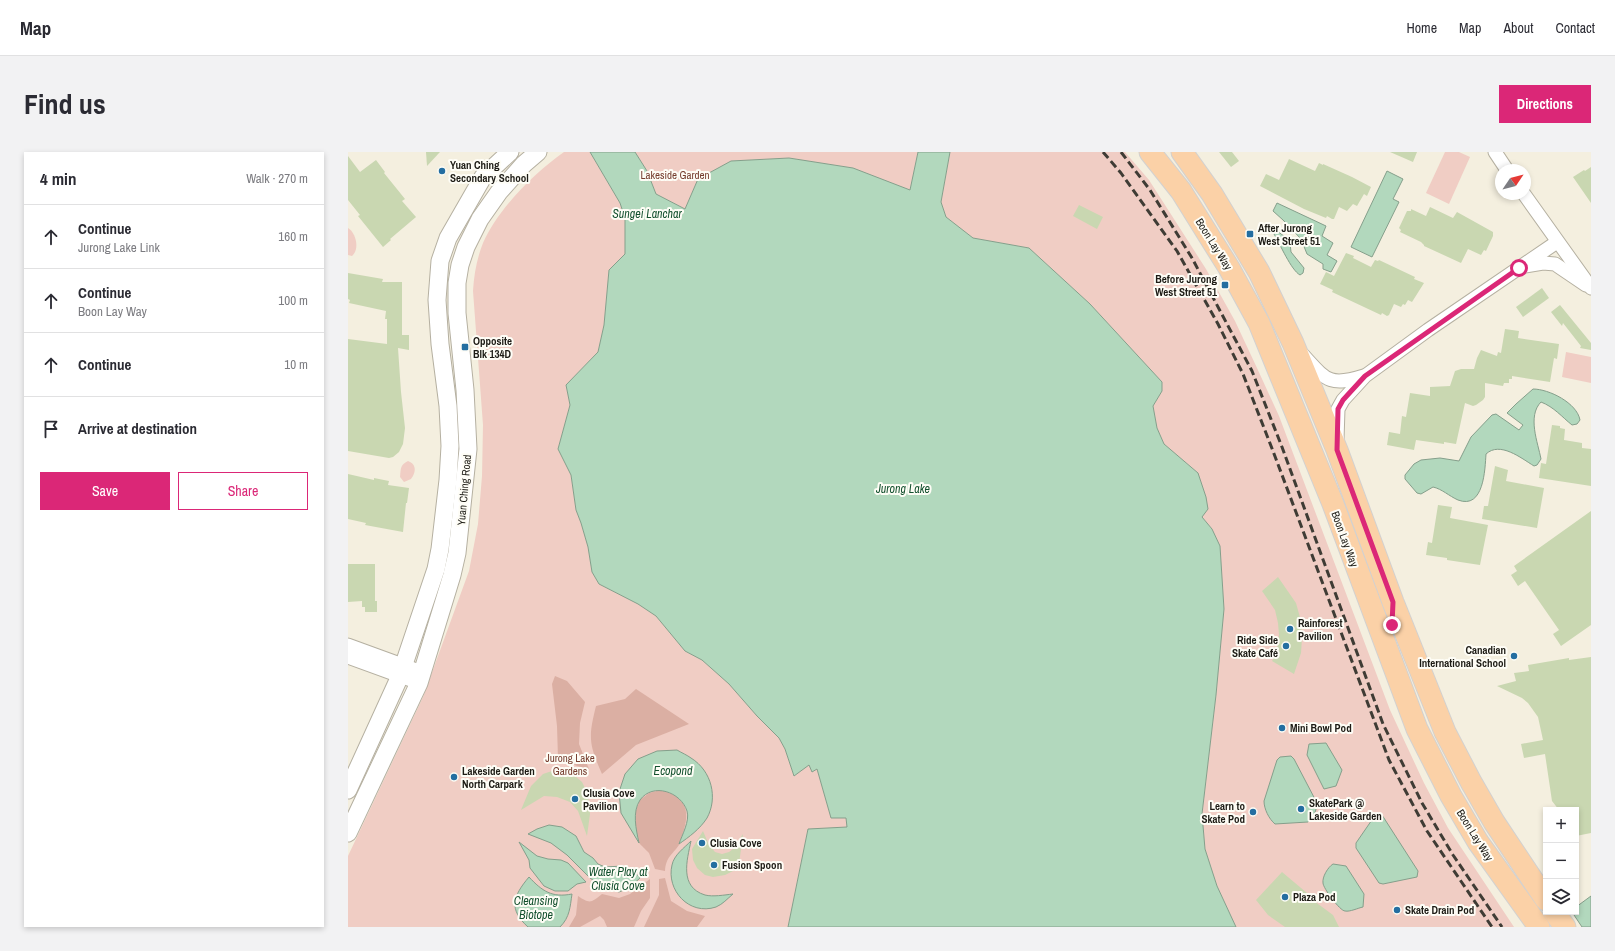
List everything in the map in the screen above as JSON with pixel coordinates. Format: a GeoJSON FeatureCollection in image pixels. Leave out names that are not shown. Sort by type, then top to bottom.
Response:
{"type":"FeatureCollection","features":[{"type":"Feature","properties":{"kind":"main road","name":"Boon Lay Way"},"geometry":{"type":"LineString","coordinates":[[1150,152],[1181,191],[1229,268],[1259,322],[1333,504],[1380,634],[1417,729],[1451,796],[1478,842],[1539,927]]}},
{"type":"Feature","properties":{"kind":"main road","name":"Boon Lay Way"},"geometry":{"type":"LineString","coordinates":[[1182,152],[1212,194],[1244,244],[1259,272],[1293,343],[1337,450],[1393,602],[1445,732],[1494,822],[1543,896]]}},
{"type":"Feature","properties":{"kind":"main road"},"geometry":{"type":"LineString","coordinates":[[1380,634],[1390,639],[1393,636],[1393,602]]}},
{"type":"Feature","properties":{"kind":"main road"},"geometry":{"type":"LineString","coordinates":[[1556,915],[1564,927]]}},
{"type":"Feature","properties":{"kind":"street","name":"Yuan Ching Road"},"geometry":{"type":"LineString","coordinates":[[348,790],[401,671],[438,559],[447,487],[450,446],[447,390],[440,344],[437,300],[440,261],[448,238],[483,177],[510,152]]}},
{"type":"Feature","properties":{"kind":"street","name":"Yuan Ching Road"},"geometry":{"type":"LineString","coordinates":[[348,833],[421,677],[455,562],[460,535],[468,449],[465,390],[457,312],[457,283],[460,265],[466,247],[484,214],[499,192],[524,164],[538,152]]}},
{"type":"Feature","properties":{"kind":"street"},"geometry":{"type":"LineString","coordinates":[[1495,152],[1503,164]]}},
{"type":"Feature","properties":{"kind":"street"},"geometry":{"type":"LineString","coordinates":[[1528,200],[1591,288]]}},
{"type":"Feature","properties":{"kind":"street"},"geometry":{"type":"LineString","coordinates":[[1337,450],[1338,409],[1343,400],[1365,376],[1557,242]]}},
{"type":"Feature","properties":{"kind":"street"},"geometry":{"type":"LineString","coordinates":[[1519,268],[1543,262],[1555,264],[1591,288]]}},
{"type":"Feature","properties":{"kind":"street"},"geometry":{"type":"LineString","coordinates":[[1293,343],[1322,376],[1338,382],[1344,382],[1365,376]]}},
{"type":"Feature","properties":{"kind":"street"},"geometry":{"type":"LineString","coordinates":[[438,559],[455,562]]}},
{"type":"Feature","properties":{"kind":"street"},"geometry":{"type":"LineString","coordinates":[[348,645],[401,671]]}},
{"type":"Feature","properties":{"kind":"street"},"geometry":{"type":"LineString","coordinates":[[348,657],[421,677]]}},
{"type":"Feature","properties":{"kind":"green space","name":"Jurong Lake Gardens"},"geometry":{"type":"Polygon","coordinates":[[[564,152],[590,152],[620,203],[625,218],[625,254],[609,270],[604,325],[598,352],[566,385],[570,405],[558,449],[571,475],[576,510],[588,547],[592,572],[599,584],[638,604],[656,616],[685,651],[702,660],[729,684],[779,738],[785,749],[794,776],[809,765],[817,769],[831,818],[846,818],[848,827],[808,830],[788,927],[348,927],[348,856],[423,697],[469,571],[478,524],[482,476],[483,425],[473,291],[479,254],[490,230],[507,205],[529,181],[564,152]]]}},
{"type":"Feature","properties":{"kind":"green space","name":"Lakeside Garden"},"geometry":{"type":"Polygon","coordinates":[[[635,152],[918,152],[910,190],[852,168],[789,158],[731,161],[698,179],[685,209],[656,194],[647,171],[635,152]]]}},
{"type":"Feature","properties":{"kind":"green space"},"geometry":{"type":"Polygon","coordinates":[[[950,152],[1125,152],[1149,180],[1206,269],[1235,321],[1279,416],[1390,710],[1424,783],[1448,828],[1514,927],[1236,927],[1217,886],[1205,849],[1202,814],[1216,695],[1224,609],[1220,546],[1212,529],[1202,517],[1198,473],[1164,444],[1157,428],[1153,406],[1162,391],[1162,382],[1090,304],[1029,248],[973,238],[946,217],[941,202],[950,152]]]}},
{"type":"Feature","properties":{"kind":"green space"},"geometry":{"type":"Polygon","coordinates":[[[1445,152],[1459,152],[1470,157],[1449,204],[1426,193],[1445,152]]]}},
{"type":"Feature","properties":{"kind":"green space"},"geometry":{"type":"Polygon","coordinates":[[[348,228],[351,230],[356,241],[356,249],[352,256],[348,255],[348,228]]]}},
{"type":"Feature","properties":{"kind":"green space"},"geometry":{"type":"Polygon","coordinates":[[[1566,352],[1591,357],[1591,383],[1562,377],[1566,352]]]}},
{"type":"Feature","properties":{"kind":"green space"},"geometry":{"type":"Polygon","coordinates":[[[408,461],[413,464],[415,471],[411,479],[404,482],[400,477],[401,469],[402,465],[408,461]]]}},
{"type":"Feature","properties":{"kind":"shaded area"},"geometry":{"type":"Polygon","coordinates":[[[555,676],[567,681],[585,702],[580,723],[579,744],[589,769],[558,758],[557,726],[552,684],[555,676]]]}},
{"type":"Feature","properties":{"kind":"shaded area"},"geometry":{"type":"Polygon","coordinates":[[[636,689],[689,724],[636,745],[602,774],[594,755],[591,741],[596,706],[625,699],[636,689]]]}},
{"type":"Feature","properties":{"kind":"shaded area"},"geometry":{"type":"Polygon","coordinates":[[[660,790],[675,796],[684,805],[686,810],[685,825],[679,845],[668,859],[665,871],[655,869],[649,853],[639,843],[635,824],[636,810],[640,800],[649,793],[660,790]]]}},
{"type":"Feature","properties":{"kind":"shaded area"},"geometry":{"type":"Polygon","coordinates":[[[665,878],[671,901],[687,911],[705,916],[697,927],[644,927],[659,895],[659,879],[665,878]]]}},
{"type":"Feature","properties":{"kind":"shaded area"},"geometry":{"type":"Polygon","coordinates":[[[650,879],[650,898],[641,911],[634,927],[607,927],[604,920],[600,916],[580,927],[569,927],[576,915],[578,896],[588,901],[593,901],[602,894],[619,898],[630,894],[650,879]]]}},
{"type":"Feature","properties":{"kind":"water","name":"Jurong Lake"},"geometry":{"type":"Polygon","coordinates":[[[590,152],[635,152],[647,171],[656,194],[685,209],[698,179],[731,161],[789,158],[853,168],[910,190],[918,152],[950,152],[941,202],[946,217],[973,238],[1029,248],[1090,304],[1162,382],[1162,391],[1153,406],[1157,428],[1164,444],[1198,473],[1206,497],[1208,509],[1202,517],[1212,529],[1220,546],[1224,609],[1216,695],[1202,814],[1205,849],[1217,886],[1236,927],[788,927],[808,829],[847,827],[846,818],[831,818],[817,769],[812,772],[809,765],[794,776],[785,749],[779,738],[729,684],[702,660],[685,651],[656,616],[638,604],[599,584],[592,572],[588,547],[576,510],[571,475],[558,449],[570,405],[566,385],[598,352],[604,325],[609,270],[625,254],[625,218],[620,203],[590,152]]]}},
{"type":"Feature","properties":{"kind":"water"},"geometry":{"type":"Polygon","coordinates":[[[1387,171],[1403,179],[1393,199],[1399,202],[1372,257],[1351,247],[1387,171]]]}},
{"type":"Feature","properties":{"kind":"water"},"geometry":{"type":"Polygon","coordinates":[[[1277,203],[1326,226],[1322,236],[1333,243],[1327,255],[1337,261],[1331,272],[1323,269],[1323,264],[1307,254],[1301,239],[1273,211],[1277,203]]]}},
{"type":"Feature","properties":{"kind":"water"},"geometry":{"type":"Polygon","coordinates":[[[1276,230],[1290,243],[1291,252],[1304,268],[1303,273],[1300,275],[1293,268],[1282,250],[1274,234],[1276,230]]]}},
{"type":"Feature","properties":{"kind":"water"},"geometry":{"type":"Polygon","coordinates":[[[1533,389],[1547,391],[1561,398],[1574,408],[1580,420],[1577,424],[1572,425],[1554,409],[1541,402],[1537,408],[1534,422],[1541,459],[1537,465],[1534,466],[1517,455],[1504,450],[1492,450],[1486,454],[1484,478],[1478,494],[1467,502],[1458,500],[1433,487],[1421,494],[1417,493],[1405,479],[1405,475],[1414,464],[1421,460],[1440,458],[1459,461],[1471,437],[1492,415],[1496,414],[1519,430],[1523,425],[1507,413],[1533,389]]]}},
{"type":"Feature","properties":{"kind":"water"},"geometry":{"type":"Polygon","coordinates":[[[1326,743],[1342,770],[1336,786],[1324,789],[1307,755],[1309,744],[1326,743]]]}},
{"type":"Feature","properties":{"kind":"water","name":"Ecopond"},"geometry":{"type":"Polygon","coordinates":[[[677,750],[698,763],[708,777],[711,785],[712,802],[707,818],[701,826],[679,844],[688,815],[684,804],[673,794],[652,791],[640,800],[636,810],[635,821],[639,843],[621,813],[619,792],[625,774],[638,759],[657,751],[677,750]]]}},
{"type":"Feature","properties":{"kind":"water"},"geometry":{"type":"Polygon","coordinates":[[[1291,756],[1317,803],[1316,808],[1313,816],[1308,822],[1275,824],[1267,814],[1264,801],[1277,760],[1280,757],[1291,756]]]}},
{"type":"Feature","properties":{"kind":"water"},"geometry":{"type":"Polygon","coordinates":[[[1376,814],[1382,815],[1418,871],[1417,877],[1383,884],[1379,883],[1356,848],[1356,843],[1376,814]]]}},
{"type":"Feature","properties":{"kind":"water","name":"Water Play at Clusia Cove"},"geometry":{"type":"Polygon","coordinates":[[[549,825],[562,827],[576,836],[584,852],[593,858],[598,864],[605,867],[623,866],[632,869],[640,878],[629,888],[619,892],[603,887],[590,878],[567,855],[551,843],[528,834],[549,825]]]}},
{"type":"Feature","properties":{"kind":"water"},"geometry":{"type":"Polygon","coordinates":[[[691,841],[687,872],[691,886],[697,891],[708,896],[733,894],[716,907],[706,909],[697,908],[682,899],[676,892],[671,874],[673,861],[691,841]]]}},
{"type":"Feature","properties":{"kind":"water"},"geometry":{"type":"Polygon","coordinates":[[[519,842],[537,856],[561,860],[568,863],[586,882],[577,884],[568,891],[555,891],[544,886],[530,868],[529,860],[519,842]]]}},
{"type":"Feature","properties":{"kind":"water"},"geometry":{"type":"Polygon","coordinates":[[[1333,864],[1346,866],[1364,894],[1363,907],[1345,911],[1339,907],[1329,894],[1324,886],[1323,878],[1329,867],[1333,864]]]}},
{"type":"Feature","properties":{"kind":"water","name":"Cleansing Biotope"},"geometry":{"type":"Polygon","coordinates":[[[529,877],[543,890],[553,894],[572,894],[568,916],[560,927],[528,927],[517,914],[515,908],[516,896],[529,877]]]}},
{"type":"Feature","properties":{"kind":"water"},"geometry":{"type":"Polygon","coordinates":[[[1591,896],[1591,927],[1582,927],[1574,915],[1579,915],[1579,905],[1591,896]]]}},
{"type":"Feature","properties":{"kind":"building"},"geometry":{"type":"Polygon","coordinates":[[[426,152],[440,152],[427,166],[426,152]]]}},
{"type":"Feature","properties":{"kind":"building"},"geometry":{"type":"Polygon","coordinates":[[[1219,152],[1232,152],[1239,161],[1231,167],[1219,152]]]}},
{"type":"Feature","properties":{"kind":"building"},"geometry":{"type":"Polygon","coordinates":[[[1390,152],[1417,152],[1413,162],[1390,152]]]}},
{"type":"Feature","properties":{"kind":"building"},"geometry":{"type":"Polygon","coordinates":[[[348,156],[360,172],[376,160],[385,172],[384,173],[405,199],[402,201],[416,217],[390,239],[391,240],[383,247],[358,216],[360,215],[348,200],[348,156]]]}},
{"type":"Feature","properties":{"kind":"building"},"geometry":{"type":"Polygon","coordinates":[[[1289,159],[1315,171],[1319,163],[1323,164],[1371,187],[1367,196],[1364,194],[1357,206],[1353,204],[1347,211],[1339,207],[1334,219],[1327,216],[1326,218],[1304,209],[1260,186],[1266,174],[1279,180],[1289,159]]]}},
{"type":"Feature","properties":{"kind":"building"},"geometry":{"type":"Polygon","coordinates":[[[1591,167],[1591,203],[1573,177],[1591,167]]]}},
{"type":"Feature","properties":{"kind":"building"},"geometry":{"type":"Polygon","coordinates":[[[1079,205],[1103,217],[1097,229],[1073,216],[1079,205]]]}},
{"type":"Feature","properties":{"kind":"building"},"geometry":{"type":"Polygon","coordinates":[[[1430,207],[1453,218],[1457,212],[1493,232],[1493,236],[1486,251],[1484,250],[1481,255],[1468,249],[1461,263],[1424,246],[1421,242],[1400,232],[1401,230],[1399,228],[1407,211],[1411,211],[1411,209],[1426,216],[1430,207]]]}},
{"type":"Feature","properties":{"kind":"building"},"geometry":{"type":"Polygon","coordinates":[[[1346,253],[1354,256],[1353,258],[1371,267],[1375,260],[1379,260],[1415,277],[1414,279],[1424,283],[1412,302],[1408,300],[1405,305],[1403,304],[1401,307],[1394,304],[1389,315],[1387,316],[1382,313],[1381,315],[1332,292],[1333,290],[1320,284],[1326,272],[1334,276],[1346,253]]]}},
{"type":"Feature","properties":{"kind":"building"},"geometry":{"type":"Polygon","coordinates":[[[348,273],[383,279],[382,282],[402,282],[402,335],[409,335],[409,350],[398,348],[405,428],[403,444],[399,452],[393,457],[389,458],[348,451],[348,339],[387,344],[387,319],[385,319],[386,311],[349,303],[348,273]]]}},
{"type":"Feature","properties":{"kind":"building"},"geometry":{"type":"Polygon","coordinates":[[[1542,288],[1549,298],[1523,317],[1516,307],[1542,288]]]}},
{"type":"Feature","properties":{"kind":"building"},"geometry":{"type":"Polygon","coordinates":[[[1560,305],[1591,343],[1591,350],[1580,348],[1581,346],[1563,323],[1562,326],[1551,312],[1560,305]]]}},
{"type":"Feature","properties":{"kind":"building"},"geometry":{"type":"Polygon","coordinates":[[[1505,329],[1519,331],[1518,338],[1559,344],[1557,359],[1554,358],[1550,382],[1512,376],[1512,379],[1509,379],[1509,383],[1504,383],[1503,386],[1485,383],[1485,397],[1483,400],[1473,406],[1465,403],[1456,444],[1416,440],[1414,450],[1387,445],[1389,432],[1400,434],[1402,416],[1406,417],[1410,393],[1430,396],[1430,387],[1450,386],[1455,371],[1461,369],[1474,369],[1481,350],[1497,356],[1498,352],[1501,353],[1505,329]]]}},
{"type":"Feature","properties":{"kind":"building"},"geometry":{"type":"Polygon","coordinates":[[[1552,425],[1560,426],[1560,428],[1565,429],[1564,440],[1582,443],[1582,448],[1591,449],[1591,486],[1539,478],[1541,463],[1546,464],[1552,425]]]}},
{"type":"Feature","properties":{"kind":"building"},"geometry":{"type":"Polygon","coordinates":[[[1495,466],[1508,470],[1506,481],[1544,488],[1537,528],[1482,519],[1484,506],[1488,506],[1495,466]]]}},
{"type":"Feature","properties":{"kind":"building"},"geometry":{"type":"Polygon","coordinates":[[[348,474],[374,480],[374,478],[389,481],[388,485],[409,488],[403,532],[365,525],[366,523],[348,519],[348,474]]]}},
{"type":"Feature","properties":{"kind":"building"},"geometry":{"type":"Polygon","coordinates":[[[1438,505],[1452,507],[1450,518],[1488,525],[1480,565],[1426,555],[1428,542],[1432,543],[1438,505]]]}},
{"type":"Feature","properties":{"kind":"building"},"geometry":{"type":"Polygon","coordinates":[[[1591,511],[1591,625],[1561,646],[1553,634],[1559,630],[1525,581],[1518,586],[1511,575],[1517,571],[1514,566],[1591,511]]]}},
{"type":"Feature","properties":{"kind":"building"},"geometry":{"type":"Polygon","coordinates":[[[348,564],[375,564],[375,601],[377,601],[377,612],[365,612],[365,607],[362,607],[362,601],[348,602],[348,564]]]}},
{"type":"Feature","properties":{"kind":"building","name":"Rainforest Pavilion"},"geometry":{"type":"Polygon","coordinates":[[[1278,577],[1296,603],[1301,621],[1301,653],[1294,674],[1272,661],[1276,655],[1279,635],[1278,623],[1275,610],[1262,591],[1278,577]]]}},
{"type":"Feature","properties":{"kind":"building"},"geometry":{"type":"Polygon","coordinates":[[[1591,657],[1591,833],[1579,835],[1579,807],[1557,807],[1552,801],[1545,754],[1524,758],[1521,744],[1543,740],[1538,717],[1528,703],[1522,698],[1497,686],[1516,681],[1514,673],[1529,671],[1528,665],[1569,658],[1569,660],[1591,657]]]}},
{"type":"Feature","properties":{"kind":"building","name":"Clusia Cove Pavilion"},"geometry":{"type":"Polygon","coordinates":[[[558,769],[569,771],[582,782],[588,794],[590,814],[587,836],[578,811],[570,802],[557,797],[544,796],[521,810],[531,786],[543,774],[558,769]]]}},
{"type":"Feature","properties":{"kind":"building","name":"Clusia Cove"},"geometry":{"type":"Polygon","coordinates":[[[703,831],[709,845],[715,852],[722,854],[733,849],[743,834],[739,864],[733,871],[725,875],[713,877],[705,875],[697,868],[693,860],[692,849],[703,831]]]}},
{"type":"Feature","properties":{"kind":"building","name":"Plaza Pod"},"geometry":{"type":"Polygon","coordinates":[[[1282,872],[1307,893],[1314,901],[1333,915],[1339,927],[1285,927],[1268,915],[1256,900],[1282,872]]]}},
{"type":"Feature","properties":{"kind":"railway"},"geometry":{"type":"LineString","coordinates":[[1103,152],[1121,173],[1177,251],[1218,324],[1243,374],[1389,760],[1427,831],[1492,927]]}},
{"type":"Feature","properties":{"kind":"railway"},"geometry":{"type":"LineString","coordinates":[[1121,152],[1150,190],[1192,258],[1252,371],[1282,447],[1383,724],[1422,803],[1453,855],[1502,927]]}},
{"type":"Feature","properties":{"kind":"place","name":"Yuan Ching Secondary School"},"geometry":{"type":"Point","coordinates":[442,171]}},
{"type":"Feature","properties":{"kind":"place","name":"After Jurong West Street 51"},"geometry":{"type":"Point","coordinates":[1250,234]}},
{"type":"Feature","properties":{"kind":"place","name":"Before Jurong West Street 51"},"geometry":{"type":"Point","coordinates":[1225,285]}},
{"type":"Feature","properties":{"kind":"place","name":"Opposite Blk 134D"},"geometry":{"type":"Point","coordinates":[465,347]}},
{"type":"Feature","properties":{"kind":"place","name":"Rainforest Pavilion"},"geometry":{"type":"Point","coordinates":[1290,629]}},
{"type":"Feature","properties":{"kind":"place","name":"Ride Side Skate Café"},"geometry":{"type":"Point","coordinates":[1286,646]}},
{"type":"Feature","properties":{"kind":"place","name":"Canadian International School"},"geometry":{"type":"Point","coordinates":[1514,656]}},
{"type":"Feature","properties":{"kind":"place","name":"Mini Bowl Pod"},"geometry":{"type":"Point","coordinates":[1282,728]}},
{"type":"Feature","properties":{"kind":"place","name":"Lakeside Garden North Carpark"},"geometry":{"type":"Point","coordinates":[454,777]}},
{"type":"Feature","properties":{"kind":"place","name":"Clusia Cove Pavilion"},"geometry":{"type":"Point","coordinates":[575,799]}},
{"type":"Feature","properties":{"kind":"place","name":"SkatePark @ Lakeside Garden"},"geometry":{"type":"Point","coordinates":[1301,809]}},
{"type":"Feature","properties":{"kind":"place","name":"Learn to Skate Pod"},"geometry":{"type":"Point","coordinates":[1253,812]}},
{"type":"Feature","properties":{"kind":"place","name":"Clusia Cove"},"geometry":{"type":"Point","coordinates":[702,843]}},
{"type":"Feature","properties":{"kind":"place","name":"Fusion Spoon"},"geometry":{"type":"Point","coordinates":[714,865]}},
{"type":"Feature","properties":{"kind":"place","name":"Plaza Pod"},"geometry":{"type":"Point","coordinates":[1285,897]}},
{"type":"Feature","properties":{"kind":"place","name":"Skate Drain Pod"},"geometry":{"type":"Point","coordinates":[1397,910]}},
{"type":"Feature","properties":{"kind":"route"},"geometry":{"type":"LineString","coordinates":[[1392,625],[1393,602],[1337,450],[1338,409],[1343,400],[1365,376],[1428,330],[1519,268]]}},
{"type":"Feature","properties":{"kind":"water label","name":"Sungei Lanchar"},"geometry":{"type":"Point","coordinates":[647,214]}}]}
